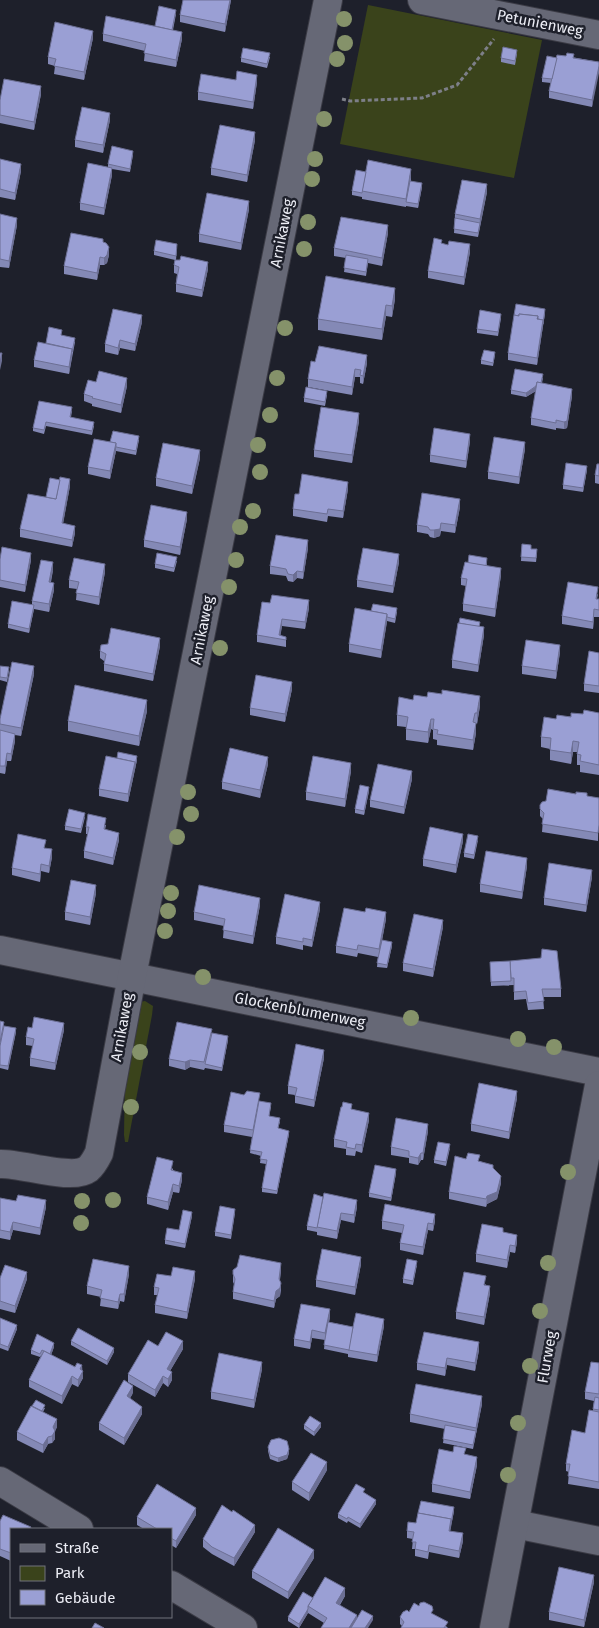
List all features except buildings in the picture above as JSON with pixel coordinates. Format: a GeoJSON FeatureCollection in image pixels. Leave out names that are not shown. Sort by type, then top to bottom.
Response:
{"type":"FeatureCollection","features":[{"type":"Feature","properties":{"kind":"street","name":"Arnikaweg"},"geometry":{"type":"LineString","coordinates":[[0,1164],[78,1173],[87,1170],[100,1153],[132,976],[328,0]]}},
{"type":"Feature","properties":{"kind":"street","name":"Petunienweg"},"geometry":{"type":"LineString","coordinates":[[422,0],[599,34]]}},
{"type":"Feature","properties":{"kind":"street","name":"Glockenblumenweg"},"geometry":{"type":"LineString","coordinates":[[0,950],[599,1072]]}},
{"type":"Feature","properties":{"kind":"street","name":"Flurweg"},"geometry":{"type":"LineString","coordinates":[[494,1628],[599,1085]]}},
{"type":"Feature","properties":{"kind":"street"},"geometry":{"type":"LineString","coordinates":[[0,1481],[77,1528]]}},
{"type":"Feature","properties":{"kind":"street"},"geometry":{"type":"LineString","coordinates":[[515,1524],[599,1541]]}},
{"type":"Feature","properties":{"kind":"street"},"geometry":{"type":"LineString","coordinates":[[172,1586],[243,1628]]}},
{"type":"Feature","properties":{"kind":"path"},"geometry":{"type":"LineString","coordinates":[[342,98],[350,101],[422,98],[457,85],[494,38],[501,15]]}},
{"type":"Feature","properties":{"kind":"green space"},"geometry":{"type":"Polygon","coordinates":[[[368,5],[542,40],[514,178],[340,144],[368,5]]]}},
{"type":"Feature","properties":{"kind":"green space"},"geometry":{"type":"Polygon","coordinates":[[[145,1001],[153,1006],[152,1015],[128,1142],[125,1142],[125,1075],[140,1002],[145,1001]]]}}]}
